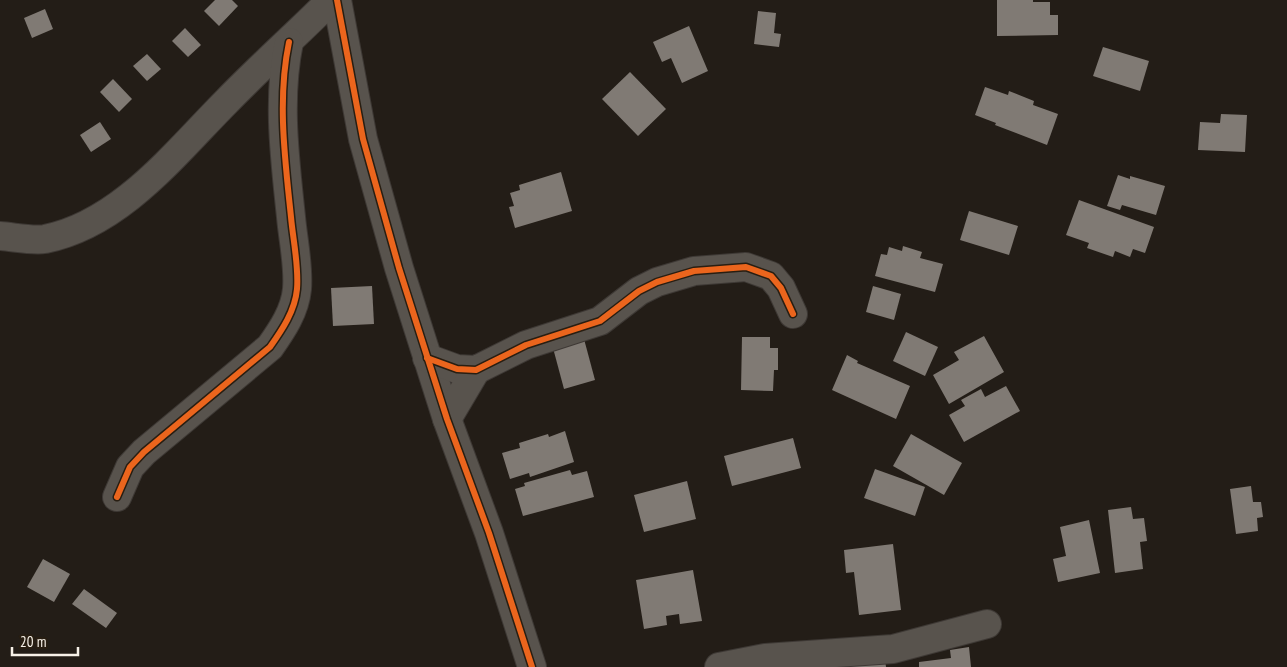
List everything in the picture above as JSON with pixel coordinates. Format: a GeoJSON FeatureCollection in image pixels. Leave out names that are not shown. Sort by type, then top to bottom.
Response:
{"type":"FeatureCollection","features":[{"type":"Feature","properties":{"kind":"street"},"geometry":{"type":"LineString","coordinates":[[0,236],[44,239],[78,228],[127,199],[163,167],[228,99],[289,42],[330,0]]}},
{"type":"Feature","properties":{"kind":"street"},"geometry":{"type":"LineString","coordinates":[[337,0],[363,139],[399,268],[447,419],[489,534],[532,667]]}},
{"type":"Feature","properties":{"kind":"street"},"geometry":{"type":"LineString","coordinates":[[117,497],[130,467],[144,452],[270,347],[284,327],[292,310],[297,290],[296,265],[282,106],[285,60],[289,42]]}},
{"type":"Feature","properties":{"kind":"street"},"geometry":{"type":"LineString","coordinates":[[427,358],[457,369],[476,370],[526,345],[600,321],[639,291],[657,282],[694,271],[746,268],[771,276],[781,288],[793,314]]}},
{"type":"Feature","properties":{"kind":"street"},"geometry":{"type":"LineString","coordinates":[[447,419],[476,370]]}},
{"type":"Feature","properties":{"kind":"street"},"geometry":{"type":"LineString","coordinates":[[719,667],[765,658],[894,649],[987,624]]}},
{"type":"Feature","properties":{"kind":"building"},"geometry":{"type":"Polygon","coordinates":[[[215,0],[232,0],[238,6],[219,26],[204,11],[215,0]]]}},
{"type":"Feature","properties":{"kind":"building"},"geometry":{"type":"Polygon","coordinates":[[[997,0],[1050,2],[1050,15],[1058,15],[1058,35],[997,36],[997,0]]]}},
{"type":"Feature","properties":{"kind":"building"},"geometry":{"type":"Polygon","coordinates":[[[45,9],[53,29],[32,38],[24,18],[45,9]]]}},
{"type":"Feature","properties":{"kind":"building"},"geometry":{"type":"Polygon","coordinates":[[[758,11],[776,13],[774,33],[781,34],[779,47],[754,44],[758,11]]]}},
{"type":"Feature","properties":{"kind":"building"},"geometry":{"type":"Polygon","coordinates":[[[689,26],[708,71],[682,83],[671,58],[662,62],[653,42],[689,26]]]}},
{"type":"Feature","properties":{"kind":"building"},"geometry":{"type":"Polygon","coordinates":[[[185,28],[201,45],[188,57],[172,41],[185,28]]]}},
{"type":"Feature","properties":{"kind":"building"},"geometry":{"type":"Polygon","coordinates":[[[1103,47],[1149,61],[1140,91],[1093,76],[1103,47]]]}},
{"type":"Feature","properties":{"kind":"building"},"geometry":{"type":"Polygon","coordinates":[[[147,54],[161,69],[147,81],[133,66],[147,54]]]}},
{"type":"Feature","properties":{"kind":"building"},"geometry":{"type":"Polygon","coordinates":[[[630,72],[666,109],[638,136],[602,99],[630,72]]]}},
{"type":"Feature","properties":{"kind":"building"},"geometry":{"type":"Polygon","coordinates":[[[113,79],[132,99],[119,112],[100,92],[113,79]]]}},
{"type":"Feature","properties":{"kind":"building"},"geometry":{"type":"Polygon","coordinates":[[[985,87],[1008,95],[1009,91],[1034,101],[1033,105],[1058,114],[1047,145],[995,125],[996,123],[975,115],[985,87]]]}},
{"type":"Feature","properties":{"kind":"building"},"geometry":{"type":"Polygon","coordinates":[[[1221,114],[1247,115],[1245,152],[1198,150],[1200,122],[1220,123],[1221,114]]]}},
{"type":"Feature","properties":{"kind":"building"},"geometry":{"type":"Polygon","coordinates":[[[100,122],[111,139],[91,152],[80,135],[100,122]]]}},
{"type":"Feature","properties":{"kind":"building"},"geometry":{"type":"Polygon","coordinates":[[[561,172],[572,211],[515,228],[509,207],[514,206],[510,193],[520,190],[519,185],[561,172]]]}},
{"type":"Feature","properties":{"kind":"building"},"geometry":{"type":"Polygon","coordinates":[[[1118,175],[1130,179],[1130,176],[1165,186],[1156,215],[1122,205],[1120,210],[1107,206],[1118,175]]]}},
{"type":"Feature","properties":{"kind":"building"},"geometry":{"type":"Polygon","coordinates":[[[1079,200],[1154,227],[1145,253],[1133,249],[1130,257],[1115,251],[1113,257],[1087,248],[1089,243],[1066,235],[1079,200]]]}},
{"type":"Feature","properties":{"kind":"building"},"geometry":{"type":"Polygon","coordinates":[[[969,211],[1018,226],[1009,255],[960,240],[969,211]]]}},
{"type":"Feature","properties":{"kind":"building"},"geometry":{"type":"Polygon","coordinates":[[[903,246],[922,252],[920,258],[943,264],[935,292],[875,276],[881,254],[887,255],[889,247],[902,251],[903,246]]]}},
{"type":"Feature","properties":{"kind":"building"},"geometry":{"type":"Polygon","coordinates":[[[372,286],[374,324],[333,326],[331,288],[372,286]]]}},
{"type":"Feature","properties":{"kind":"building"},"geometry":{"type":"Polygon","coordinates":[[[873,286],[901,294],[894,320],[866,312],[873,286]]]}},
{"type":"Feature","properties":{"kind":"building"},"geometry":{"type":"Polygon","coordinates":[[[906,332],[938,347],[925,376],[893,361],[906,332]]]}},
{"type":"Feature","properties":{"kind":"building"},"geometry":{"type":"Polygon","coordinates":[[[984,336],[1004,372],[949,404],[933,375],[959,360],[954,352],[984,336]]]}},
{"type":"Feature","properties":{"kind":"building"},"geometry":{"type":"Polygon","coordinates":[[[742,337],[770,337],[770,348],[778,348],[778,370],[774,370],[773,391],[741,390],[742,337]]]}},
{"type":"Feature","properties":{"kind":"building"},"geometry":{"type":"Polygon","coordinates":[[[584,339],[595,380],[564,389],[553,348],[584,339]]]}},
{"type":"Feature","properties":{"kind":"building"},"geometry":{"type":"Polygon","coordinates":[[[847,355],[858,361],[857,363],[910,386],[896,419],[832,390],[847,355]]]}},
{"type":"Feature","properties":{"kind":"building"},"geometry":{"type":"Polygon","coordinates":[[[1006,386],[1020,411],[964,442],[949,415],[965,406],[961,400],[981,389],[985,397],[1006,386]]]}},
{"type":"Feature","properties":{"kind":"building"},"geometry":{"type":"Polygon","coordinates":[[[565,431],[574,462],[530,477],[529,473],[510,479],[502,453],[520,448],[519,443],[548,434],[549,437],[565,431]]]}},
{"type":"Feature","properties":{"kind":"building"},"geometry":{"type":"Polygon","coordinates":[[[911,434],[962,463],[944,495],[893,466],[911,434]]]}},
{"type":"Feature","properties":{"kind":"building"},"geometry":{"type":"Polygon","coordinates":[[[793,438],[801,468],[732,486],[724,456],[793,438]]]}},
{"type":"Feature","properties":{"kind":"building"},"geometry":{"type":"Polygon","coordinates":[[[875,469],[925,487],[915,516],[864,498],[875,469]]]}},
{"type":"Feature","properties":{"kind":"building"},"geometry":{"type":"Polygon","coordinates":[[[570,470],[572,475],[587,471],[594,497],[523,516],[515,489],[525,486],[524,483],[570,470]]]}},
{"type":"Feature","properties":{"kind":"building"},"geometry":{"type":"Polygon","coordinates":[[[687,481],[696,519],[644,532],[634,495],[687,481]]]}},
{"type":"Feature","properties":{"kind":"building"},"geometry":{"type":"Polygon","coordinates":[[[1251,486],[1253,502],[1261,502],[1263,517],[1257,518],[1258,531],[1236,534],[1230,489],[1251,486]]]}},
{"type":"Feature","properties":{"kind":"building"},"geometry":{"type":"Polygon","coordinates":[[[1131,507],[1133,519],[1144,518],[1147,541],[1140,542],[1143,569],[1115,573],[1108,510],[1131,507]]]}},
{"type":"Feature","properties":{"kind":"building"},"geometry":{"type":"Polygon","coordinates":[[[1089,520],[1100,573],[1058,582],[1053,559],[1066,556],[1060,527],[1089,520]]]}},
{"type":"Feature","properties":{"kind":"building"},"geometry":{"type":"Polygon","coordinates":[[[893,544],[901,610],[859,615],[854,572],[846,573],[844,550],[893,544]]]}},
{"type":"Feature","properties":{"kind":"building"},"geometry":{"type":"Polygon","coordinates":[[[43,559],[70,574],[54,602],[27,587],[43,559]]]}},
{"type":"Feature","properties":{"kind":"building"},"geometry":{"type":"Polygon","coordinates":[[[693,570],[702,621],[680,624],[679,614],[666,616],[667,625],[644,629],[636,580],[693,570]]]}},
{"type":"Feature","properties":{"kind":"building"},"geometry":{"type":"Polygon","coordinates":[[[84,589],[117,613],[106,628],[72,604],[84,589]]]}},
{"type":"Feature","properties":{"kind":"building"},"geometry":{"type":"Polygon","coordinates":[[[969,647],[971,667],[919,667],[919,662],[951,658],[950,650],[969,647]]]}},
{"type":"Feature","properties":{"kind":"building"},"geometry":{"type":"Polygon","coordinates":[[[885,659],[886,667],[850,667],[850,663],[885,659]]]}},
{"type":"Feature","properties":{"kind":"cycle path"},"geometry":{"type":"LineString","coordinates":[[337,0],[363,139],[399,268],[447,419],[489,533],[532,667]]}},
{"type":"Feature","properties":{"kind":"cycle path"},"geometry":{"type":"LineString","coordinates":[[117,497],[130,467],[144,452],[270,347],[291,313],[296,297],[297,271],[283,130],[283,86],[289,42]]}},
{"type":"Feature","properties":{"kind":"cycle path"},"geometry":{"type":"LineString","coordinates":[[427,358],[457,369],[476,370],[526,345],[600,321],[639,291],[657,282],[694,271],[746,267],[771,276],[781,288],[793,314]]}}]}
